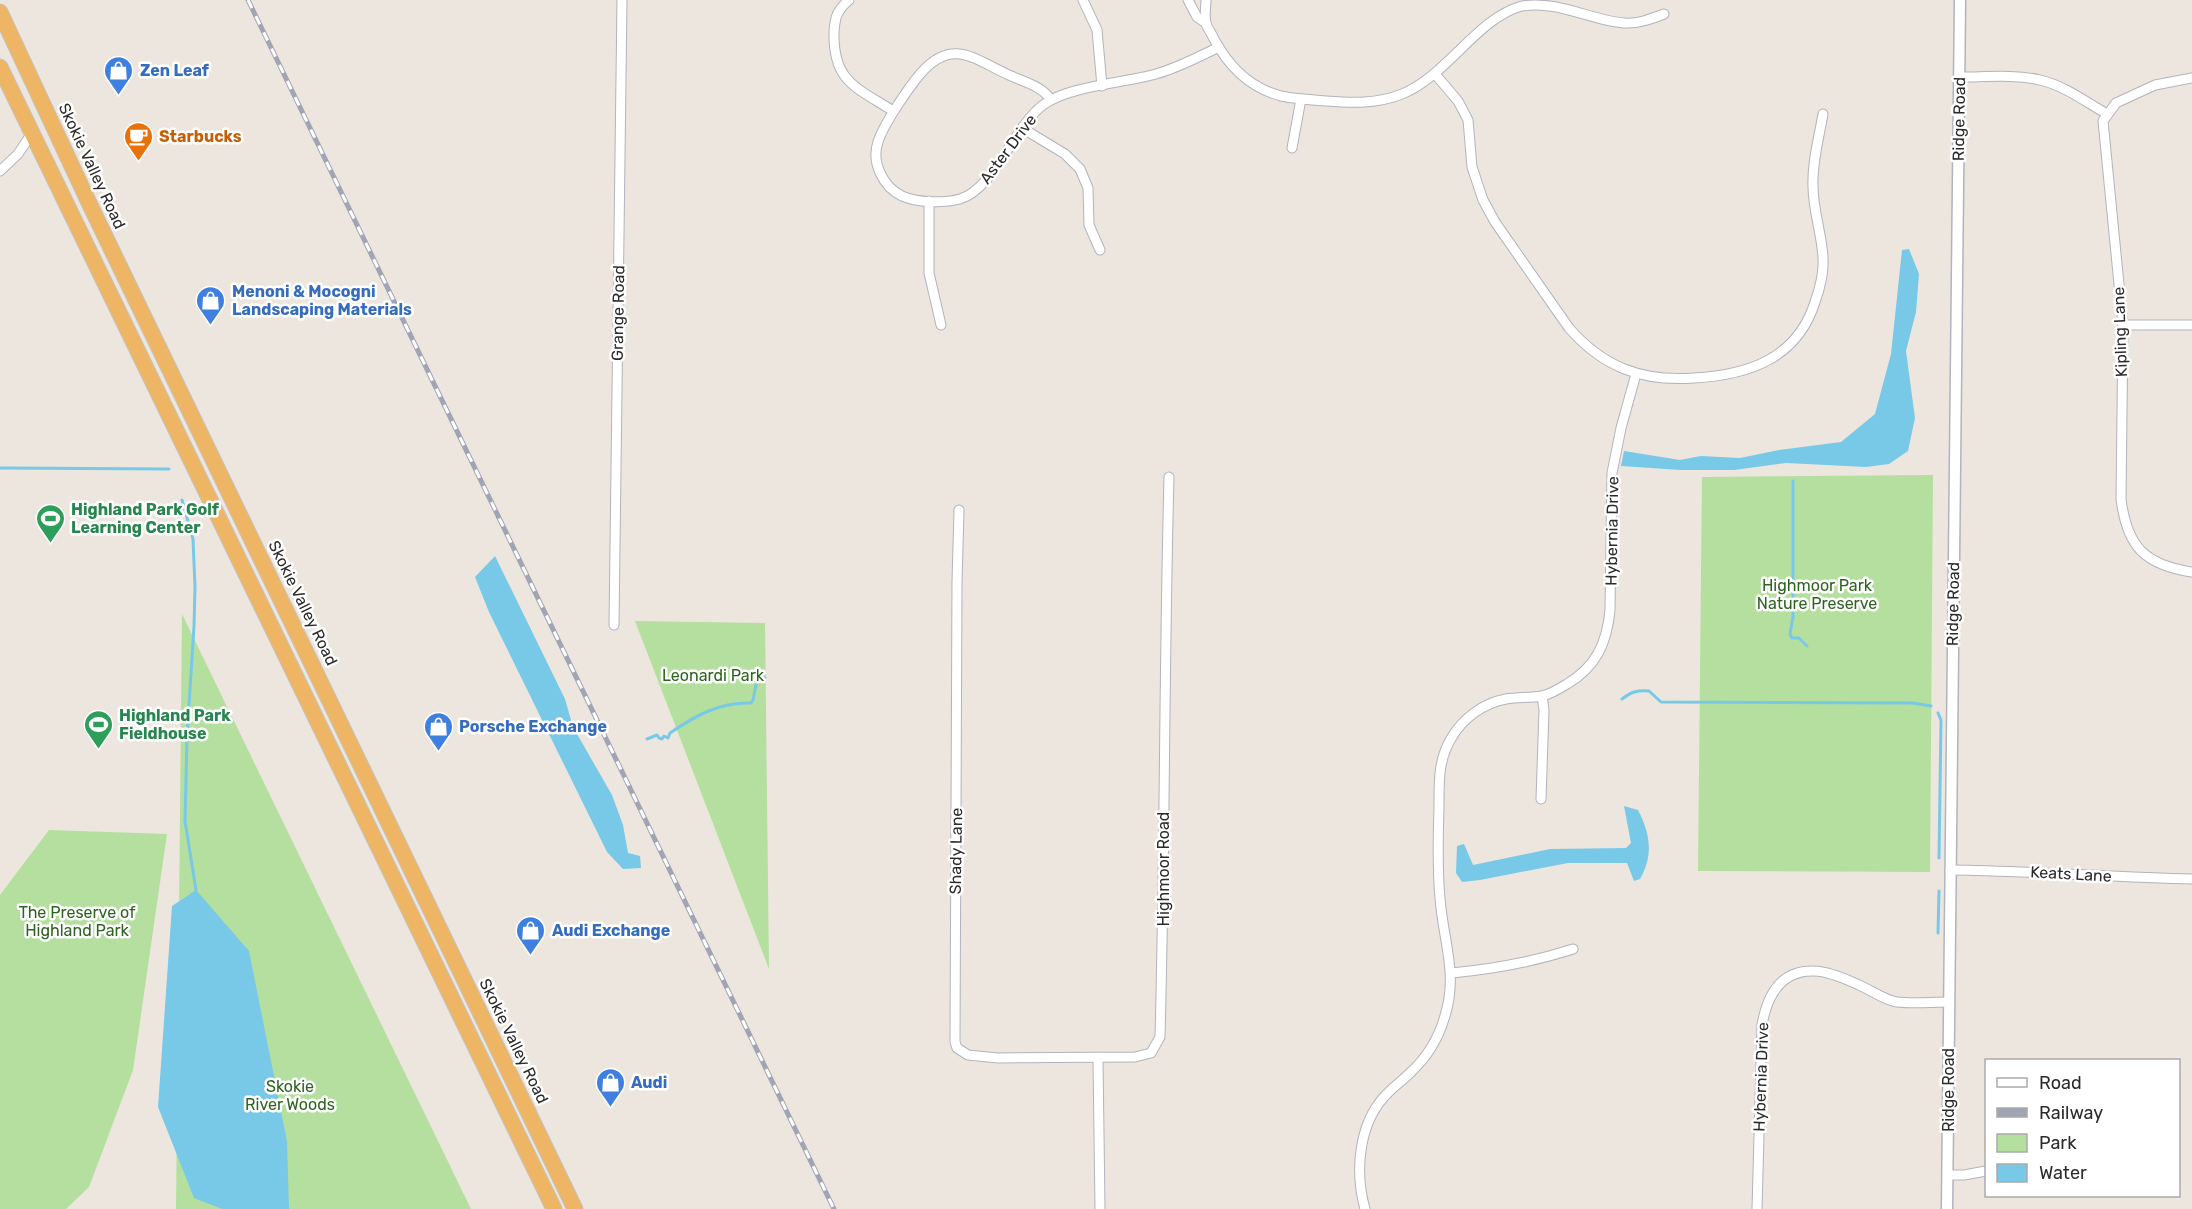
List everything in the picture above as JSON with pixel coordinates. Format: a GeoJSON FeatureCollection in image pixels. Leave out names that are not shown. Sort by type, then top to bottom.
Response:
{"type":"FeatureCollection","features":[{"type":"Feature","properties":{"kind":"highway","name":"Skokie Valley Road"},"geometry":{"type":"LineString","coordinates":[[0,12],[101,228],[575,1209]]}},
{"type":"Feature","properties":{"kind":"highway"},"geometry":{"type":"LineString","coordinates":[[0,67],[554,1209]]}},
{"type":"Feature","properties":{"kind":"highway"},"geometry":{"type":"LineString","coordinates":[[508,1114],[546,1209]]}},
{"type":"Feature","properties":{"kind":"street","name":"Grange Road"},"geometry":{"type":"LineString","coordinates":[[614,625],[622,0]]}},
{"type":"Feature","properties":{"kind":"street"},"geometry":{"type":"LineString","coordinates":[[849,0],[839,8],[835,16],[836,60],[849,83],[894,111]]}},
{"type":"Feature","properties":{"kind":"street"},"geometry":{"type":"LineString","coordinates":[[1083,0],[1097,30],[1102,86]]}},
{"type":"Feature","properties":{"kind":"street"},"geometry":{"type":"LineString","coordinates":[[1188,0],[1197,17],[1206,23],[1229,63],[1246,80],[1281,96],[1355,104],[1380,101],[1403,94],[1435,75],[1504,13],[1524,6],[1549,4],[1604,20],[1626,23],[1635,23],[1664,14]]}},
{"type":"Feature","properties":{"kind":"street"},"geometry":{"type":"LineString","coordinates":[[1206,0],[1206,23]]}},
{"type":"Feature","properties":{"kind":"street","name":"Ridge Road"},"geometry":{"type":"LineString","coordinates":[[1947,1209],[1960,0]]}},
{"type":"Feature","properties":{"kind":"street","name":"Aster Drive"},"geometry":{"type":"LineString","coordinates":[[1051,100],[1041,89],[1005,74],[976,57],[961,53],[945,55],[931,62],[894,111],[878,143],[876,156],[878,167],[886,184],[900,196],[929,201],[958,200],[971,195],[980,187],[1031,115],[1051,100],[1077,91],[1158,74],[1219,47]]}},
{"type":"Feature","properties":{"kind":"street"},"geometry":{"type":"LineString","coordinates":[[1435,75],[1464,111],[1468,120],[1473,169],[1483,200],[1495,222],[1569,328],[1591,351],[1607,361],[1636,374],[1677,380],[1722,377],[1749,370],[1782,352],[1798,336],[1810,318],[1822,281],[1823,253],[1813,186],[1823,114]]}},
{"type":"Feature","properties":{"kind":"street"},"geometry":{"type":"LineString","coordinates":[[1960,77],[2010,76],[2042,80],[2107,114],[2116,103],[2155,85],[2192,78]]}},
{"type":"Feature","properties":{"kind":"street"},"geometry":{"type":"LineString","coordinates":[[1292,148],[1301,99]]}},
{"type":"Feature","properties":{"kind":"street","name":"Kipling Lane"},"geometry":{"type":"LineString","coordinates":[[2107,114],[2103,121],[2123,325],[2121,499],[2127,531],[2138,548],[2160,565],[2192,572]]}},
{"type":"Feature","properties":{"kind":"street"},"geometry":{"type":"LineString","coordinates":[[1022,128],[1065,154],[1080,170],[1088,188],[1089,225],[1100,250]]}},
{"type":"Feature","properties":{"kind":"street"},"geometry":{"type":"LineString","coordinates":[[0,171],[18,154],[32,133]]}},
{"type":"Feature","properties":{"kind":"street"},"geometry":{"type":"LineString","coordinates":[[929,201],[929,273],[941,326]]}},
{"type":"Feature","properties":{"kind":"street"},"geometry":{"type":"LineString","coordinates":[[2123,325],[2192,325]]}},
{"type":"Feature","properties":{"kind":"street","name":"Hybernia Drive"},"geometry":{"type":"LineString","coordinates":[[1365,1209],[1361,1190],[1361,1150],[1372,1113],[1384,1097],[1413,1071],[1429,1052],[1445,1018],[1450,995],[1452,973],[1438,880],[1439,773],[1443,754],[1452,737],[1468,718],[1492,703],[1505,699],[1542,696],[1556,691],[1588,669],[1600,652],[1605,640],[1610,610],[1613,466],[1636,374]]}},
{"type":"Feature","properties":{"kind":"street","name":"Highmoor Road"},"geometry":{"type":"LineString","coordinates":[[1098,1059],[1135,1057],[1151,1053],[1160,1037],[1169,477]]}},
{"type":"Feature","properties":{"kind":"street","name":"Shady Lane"},"geometry":{"type":"LineString","coordinates":[[959,510],[955,1042],[957,1048],[968,1055],[998,1058],[1098,1059]]}},
{"type":"Feature","properties":{"kind":"street"},"geometry":{"type":"LineString","coordinates":[[1541,799],[1544,710],[1542,696]]}},
{"type":"Feature","properties":{"kind":"street","name":"Keats Lane"},"geometry":{"type":"LineString","coordinates":[[1950,870],[2192,879]]}},
{"type":"Feature","properties":{"kind":"street"},"geometry":{"type":"LineString","coordinates":[[1452,973],[1494,969],[1573,949]]}},
{"type":"Feature","properties":{"kind":"street","name":"Hybernia Drive"},"geometry":{"type":"LineString","coordinates":[[1757,1209],[1762,1025],[1768,1001],[1780,983],[1796,974],[1815,970],[1858,984],[1896,1002],[1948,1002]]}},
{"type":"Feature","properties":{"kind":"street"},"geometry":{"type":"LineString","coordinates":[[1098,1059],[1100,1209]]}},
{"type":"Feature","properties":{"kind":"street"},"geometry":{"type":"LineString","coordinates":[[1948,1175],[1985,1171]]}},
{"type":"Feature","properties":{"kind":"green space","name":"Highmoor Park Nature Preserve"},"geometry":{"type":"Polygon","coordinates":[[[1933,475],[1930,872],[1698,871],[1702,477],[1933,475]]]}},
{"type":"Feature","properties":{"kind":"green space","name":"Skokie River Woods"},"geometry":{"type":"Polygon","coordinates":[[[182,614],[471,1209],[176,1209],[182,614]]]}},
{"type":"Feature","properties":{"kind":"green space","name":"Leonardi Park"},"geometry":{"type":"Polygon","coordinates":[[[635,621],[765,623],[769,969],[635,621]]]}},
{"type":"Feature","properties":{"kind":"green space","name":"The Preserve of Highland Park"},"geometry":{"type":"Polygon","coordinates":[[[49,830],[167,834],[133,1070],[89,1187],[66,1209],[0,1209],[0,895],[49,830]]]}},
{"type":"Feature","properties":{"kind":"water"},"geometry":{"type":"Polygon","coordinates":[[[1909,249],[1919,274],[1916,312],[1906,351],[1915,418],[1908,451],[1889,464],[1866,467],[1786,463],[1734,470],[1681,470],[1621,466],[1624,451],[1680,460],[1701,456],[1740,458],[1841,442],[1875,414],[1891,354],[1902,250],[1909,249]]]}},
{"type":"Feature","properties":{"kind":"water"},"geometry":{"type":"Polygon","coordinates":[[[495,556],[565,699],[573,727],[612,795],[623,825],[628,853],[640,856],[641,868],[623,869],[607,852],[489,612],[475,577],[495,556]]]}},
{"type":"Feature","properties":{"kind":"water"},"geometry":{"type":"Polygon","coordinates":[[[1624,806],[1638,810],[1648,836],[1649,853],[1640,879],[1634,881],[1627,863],[1568,863],[1462,882],[1456,873],[1457,846],[1464,844],[1473,865],[1550,849],[1626,848],[1631,843],[1624,806]]]}},
{"type":"Feature","properties":{"kind":"water"},"geometry":{"type":"Polygon","coordinates":[[[196,890],[249,951],[287,1141],[289,1209],[222,1209],[194,1198],[158,1107],[172,906],[196,890]]]}},
{"type":"Feature","properties":{"kind":"waterway"},"geometry":{"type":"LineString","coordinates":[[0,468],[169,469]]}},
{"type":"Feature","properties":{"kind":"waterway"},"geometry":{"type":"LineString","coordinates":[[1793,481],[1793,617],[1790,634],[1792,638],[1799,638],[1807,646]]}},
{"type":"Feature","properties":{"kind":"waterway"},"geometry":{"type":"LineString","coordinates":[[182,500],[193,539],[195,587],[185,821],[196,890]]}},
{"type":"Feature","properties":{"kind":"waterway"},"geometry":{"type":"LineString","coordinates":[[647,739],[657,735],[662,739],[664,736],[668,738],[670,733],[708,711],[728,705],[751,703],[757,680],[765,678]]}},
{"type":"Feature","properties":{"kind":"waterway"},"geometry":{"type":"LineString","coordinates":[[1622,699],[1634,692],[1649,691],[1661,702],[1913,703],[1931,706]]}},
{"type":"Feature","properties":{"kind":"waterway"},"geometry":{"type":"LineString","coordinates":[[1938,713],[1941,720],[1939,858]]}},
{"type":"Feature","properties":{"kind":"waterway"},"geometry":{"type":"LineString","coordinates":[[1938,933],[1939,891]]}},
{"type":"Feature","properties":{"kind":"railway"},"geometry":{"type":"LineString","coordinates":[[248,0],[834,1209]]}},
{"type":"Feature","properties":{"kind":"place","name":"Zen Leaf"},"geometry":{"type":"Point","coordinates":[119,96]}},
{"type":"Feature","properties":{"kind":"place","name":"Starbucks"},"geometry":{"type":"Point","coordinates":[138,162]}},
{"type":"Feature","properties":{"kind":"place","name":"Menoni & Mocogni Landscaping Materials"},"geometry":{"type":"Point","coordinates":[211,326]}},
{"type":"Feature","properties":{"kind":"place","name":"Highland Park Golf Learning Center"},"geometry":{"type":"Point","coordinates":[50,544]}},
{"type":"Feature","properties":{"kind":"place","name":"Highland Park Fieldhouse"},"geometry":{"type":"Point","coordinates":[98,750]}},
{"type":"Feature","properties":{"kind":"place","name":"Porsche Exchange"},"geometry":{"type":"Point","coordinates":[438,752]}},
{"type":"Feature","properties":{"kind":"place","name":"Audi Exchange"},"geometry":{"type":"Point","coordinates":[531,956]}},
{"type":"Feature","properties":{"kind":"place","name":"Audi"},"geometry":{"type":"Point","coordinates":[610,1108]}}]}
